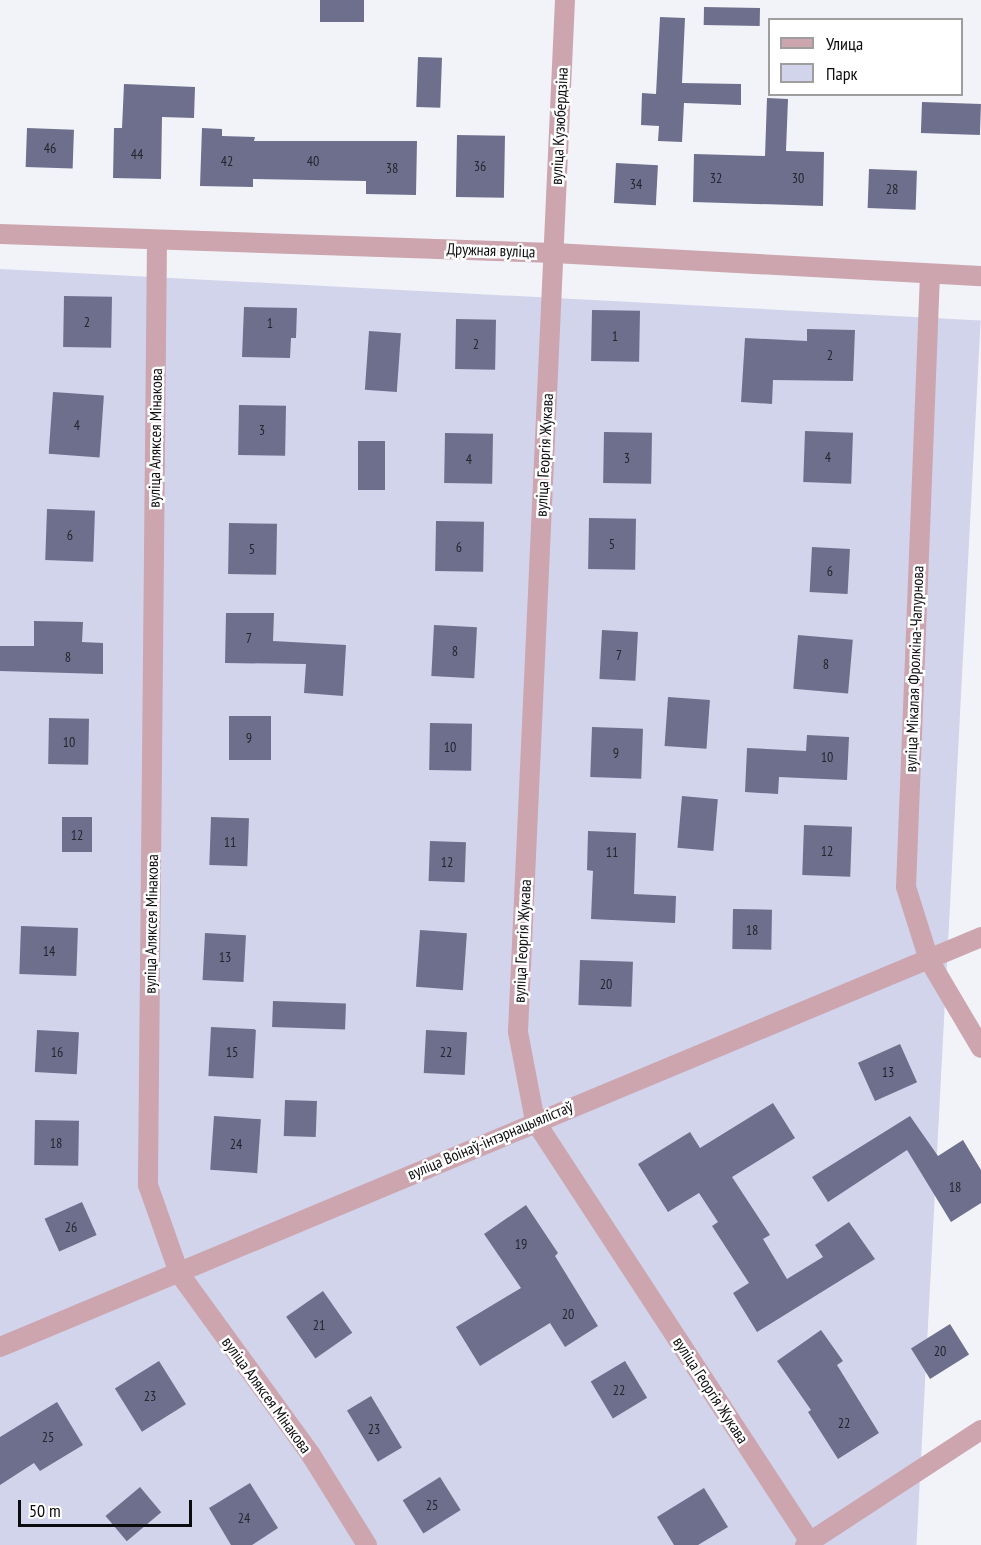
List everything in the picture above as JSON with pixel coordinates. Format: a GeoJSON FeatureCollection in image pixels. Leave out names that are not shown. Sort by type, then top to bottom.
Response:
{"type":"FeatureCollection","features":[{"type":"Feature","properties":{"kind":"street","name":"вуліца Кузюбердзіна"},"geometry":{"type":"LineString","coordinates":[[554,252],[565,0]]}},
{"type":"Feature","properties":{"kind":"street","name":"Дружная вуліца"},"geometry":{"type":"LineString","coordinates":[[0,234],[554,252],[981,276]]}},
{"type":"Feature","properties":{"kind":"street","name":"вуліца Аляксея Мінакова"},"geometry":{"type":"LineString","coordinates":[[157,240],[148,1185],[179,1273],[311,1455],[367,1545]]}},
{"type":"Feature","properties":{"kind":"street","name":"вуліца Георгія Жукава"},"geometry":{"type":"LineString","coordinates":[[554,252],[518,1032],[535,1121],[809,1544]]}},
{"type":"Feature","properties":{"kind":"street","name":"вуліца Мікалая Фролкіна-Чапурнова"},"geometry":{"type":"LineString","coordinates":[[930,273],[906,887],[929,960],[981,1048]]}},
{"type":"Feature","properties":{"kind":"street","name":"вуліца Воінаў-інтэрнацыялістаў"},"geometry":{"type":"LineString","coordinates":[[0,1347],[535,1121],[981,937]]}},
{"type":"Feature","properties":{"kind":"street"},"geometry":{"type":"LineString","coordinates":[[809,1544],[981,1430]]}},
{"type":"Feature","properties":{"kind":"green space"},"geometry":{"type":"Polygon","coordinates":[[[0,269],[981,320],[916,1545],[0,1545],[0,269]]]}},
{"type":"Feature","properties":{"kind":"building"},"geometry":{"type":"Polygon","coordinates":[[[320,0],[364,0],[364,22],[320,22],[320,0]]]}},
{"type":"Feature","properties":{"kind":"building"},"geometry":{"type":"Polygon","coordinates":[[[704,7],[760,8],[760,26],[704,25],[704,7]]]}},
{"type":"Feature","properties":{"kind":"building"},"geometry":{"type":"Polygon","coordinates":[[[660,17],[685,18],[682,83],[741,84],[741,105],[684,103],[682,142],[658,141],[659,126],[641,125],[642,93],[656,94],[660,17]]]}},
{"type":"Feature","properties":{"kind":"building"},"geometry":{"type":"Polygon","coordinates":[[[418,57],[442,58],[440,108],[416,107],[418,57]]]}},
{"type":"Feature","properties":{"kind":"building"},"geometry":{"type":"Polygon","coordinates":[[[124,84],[195,87],[194,118],[162,117],[161,179],[113,178],[114,128],[122,128],[124,84]]]}},
{"type":"Feature","properties":{"kind":"building"},"geometry":{"type":"Polygon","coordinates":[[[767,98],[788,99],[786,151],[824,152],[823,206],[693,202],[694,154],[765,156],[767,98]]]}},
{"type":"Feature","properties":{"kind":"building"},"geometry":{"type":"Polygon","coordinates":[[[922,102],[981,104],[980,135],[921,133],[922,102]]]}},
{"type":"Feature","properties":{"kind":"building"},"geometry":{"type":"Polygon","coordinates":[[[27,128],[74,130],[73,169],[26,167],[27,128]]]}},
{"type":"Feature","properties":{"kind":"building"},"geometry":{"type":"Polygon","coordinates":[[[202,128],[222,129],[222,136],[255,137],[254,141],[417,141],[416,195],[366,194],[366,181],[253,179],[253,187],[200,186],[202,128]]]}},
{"type":"Feature","properties":{"kind":"building"},"geometry":{"type":"Polygon","coordinates":[[[457,135],[505,136],[504,198],[456,197],[457,135]]]}},
{"type":"Feature","properties":{"kind":"building"},"geometry":{"type":"Polygon","coordinates":[[[616,163],[658,165],[656,205],[614,203],[616,163]]]}},
{"type":"Feature","properties":{"kind":"building"},"geometry":{"type":"Polygon","coordinates":[[[869,169],[917,171],[916,210],[868,208],[869,169]]]}},
{"type":"Feature","properties":{"kind":"building"},"geometry":{"type":"Polygon","coordinates":[[[64,296],[112,297],[111,348],[63,347],[64,296]]]}},
{"type":"Feature","properties":{"kind":"building"},"geometry":{"type":"Polygon","coordinates":[[[244,307],[297,308],[296,338],[291,338],[290,358],[242,357],[244,307]]]}},
{"type":"Feature","properties":{"kind":"building"},"geometry":{"type":"Polygon","coordinates":[[[592,310],[640,311],[639,362],[591,361],[592,310]]]}},
{"type":"Feature","properties":{"kind":"building"},"geometry":{"type":"Polygon","coordinates":[[[456,319],[496,320],[495,370],[455,369],[456,319]]]}},
{"type":"Feature","properties":{"kind":"building"},"geometry":{"type":"Polygon","coordinates":[[[807,329],[855,330],[853,381],[773,380],[772,404],[741,402],[745,338],[807,341],[807,329]]]}},
{"type":"Feature","properties":{"kind":"building"},"geometry":{"type":"Polygon","coordinates":[[[369,331],[401,333],[397,392],[365,390],[369,331]]]}},
{"type":"Feature","properties":{"kind":"building"},"geometry":{"type":"Polygon","coordinates":[[[53,392],[104,396],[100,457],[49,454],[53,392]]]}},
{"type":"Feature","properties":{"kind":"building"},"geometry":{"type":"Polygon","coordinates":[[[239,405],[286,406],[285,456],[238,455],[239,405]]]}},
{"type":"Feature","properties":{"kind":"building"},"geometry":{"type":"Polygon","coordinates":[[[805,431],[853,433],[851,484],[803,482],[805,431]]]}},
{"type":"Feature","properties":{"kind":"building"},"geometry":{"type":"Polygon","coordinates":[[[604,432],[652,433],[651,484],[603,483],[604,432]]]}},
{"type":"Feature","properties":{"kind":"building"},"geometry":{"type":"Polygon","coordinates":[[[445,433],[493,434],[492,484],[444,483],[445,433]]]}},
{"type":"Feature","properties":{"kind":"building"},"geometry":{"type":"Polygon","coordinates":[[[358,441],[385,441],[385,490],[358,490],[358,441]]]}},
{"type":"Feature","properties":{"kind":"building"},"geometry":{"type":"Polygon","coordinates":[[[47,509],[95,511],[93,562],[45,560],[47,509]]]}},
{"type":"Feature","properties":{"kind":"building"},"geometry":{"type":"Polygon","coordinates":[[[589,518],[636,519],[635,570],[588,569],[589,518]]]}},
{"type":"Feature","properties":{"kind":"building"},"geometry":{"type":"Polygon","coordinates":[[[436,521],[484,522],[483,572],[435,571],[436,521]]]}},
{"type":"Feature","properties":{"kind":"building"},"geometry":{"type":"Polygon","coordinates":[[[229,523],[277,524],[276,575],[228,574],[229,523]]]}},
{"type":"Feature","properties":{"kind":"building"},"geometry":{"type":"Polygon","coordinates":[[[812,547],[850,549],[848,594],[810,592],[812,547]]]}},
{"type":"Feature","properties":{"kind":"building"},"geometry":{"type":"Polygon","coordinates":[[[226,613],[274,613],[273,641],[346,645],[343,696],[304,693],[306,664],[225,663],[226,613]]]}},
{"type":"Feature","properties":{"kind":"building"},"geometry":{"type":"Polygon","coordinates":[[[34,621],[83,622],[82,642],[103,643],[103,674],[0,671],[0,646],[34,646],[34,621]]]}},
{"type":"Feature","properties":{"kind":"building"},"geometry":{"type":"Polygon","coordinates":[[[434,625],[477,627],[474,678],[431,676],[434,625]]]}},
{"type":"Feature","properties":{"kind":"building"},"geometry":{"type":"Polygon","coordinates":[[[602,630],[638,632],[635,681],[599,679],[602,630]]]}},
{"type":"Feature","properties":{"kind":"building"},"geometry":{"type":"Polygon","coordinates":[[[798,635],[853,640],[848,694],[793,689],[798,635]]]}},
{"type":"Feature","properties":{"kind":"building"},"geometry":{"type":"Polygon","coordinates":[[[668,697],[710,700],[706,749],[665,746],[668,697]]]}},
{"type":"Feature","properties":{"kind":"building"},"geometry":{"type":"Polygon","coordinates":[[[229,716],[271,716],[271,760],[229,760],[229,716]]]}},
{"type":"Feature","properties":{"kind":"building"},"geometry":{"type":"Polygon","coordinates":[[[49,718],[89,719],[88,765],[48,764],[49,718]]]}},
{"type":"Feature","properties":{"kind":"building"},"geometry":{"type":"Polygon","coordinates":[[[430,723],[472,724],[471,771],[429,770],[430,723]]]}},
{"type":"Feature","properties":{"kind":"building"},"geometry":{"type":"Polygon","coordinates":[[[592,727],[643,729],[641,779],[590,777],[592,727]]]}},
{"type":"Feature","properties":{"kind":"building"},"geometry":{"type":"Polygon","coordinates":[[[807,735],[849,737],[847,780],[779,777],[778,794],[745,792],[747,748],[806,751],[807,735]]]}},
{"type":"Feature","properties":{"kind":"building"},"geometry":{"type":"Polygon","coordinates":[[[682,796],[718,799],[713,851],[677,848],[682,796]]]}},
{"type":"Feature","properties":{"kind":"building"},"geometry":{"type":"Polygon","coordinates":[[[62,817],[92,817],[92,852],[62,852],[62,817]]]}},
{"type":"Feature","properties":{"kind":"building"},"geometry":{"type":"Polygon","coordinates":[[[211,817],[249,818],[247,866],[209,865],[211,817]]]}},
{"type":"Feature","properties":{"kind":"building"},"geometry":{"type":"Polygon","coordinates":[[[804,825],[852,827],[850,877],[802,875],[804,825]]]}},
{"type":"Feature","properties":{"kind":"building"},"geometry":{"type":"Polygon","coordinates":[[[588,831],[636,833],[634,894],[676,896],[675,923],[591,919],[593,871],[587,870],[588,831]]]}},
{"type":"Feature","properties":{"kind":"building"},"geometry":{"type":"Polygon","coordinates":[[[430,841],[466,842],[465,882],[429,881],[430,841]]]}},
{"type":"Feature","properties":{"kind":"building"},"geometry":{"type":"Polygon","coordinates":[[[733,909],[772,910],[771,950],[732,949],[733,909]]]}},
{"type":"Feature","properties":{"kind":"building"},"geometry":{"type":"Polygon","coordinates":[[[21,926],[78,928],[76,976],[19,974],[21,926]]]}},
{"type":"Feature","properties":{"kind":"building"},"geometry":{"type":"Polygon","coordinates":[[[420,930],[467,933],[463,990],[416,987],[420,930]]]}},
{"type":"Feature","properties":{"kind":"building"},"geometry":{"type":"Polygon","coordinates":[[[205,933],[246,935],[243,982],[203,980],[205,933]]]}},
{"type":"Feature","properties":{"kind":"building"},"geometry":{"type":"Polygon","coordinates":[[[580,960],[633,962],[631,1007],[578,1005],[580,960]]]}},
{"type":"Feature","properties":{"kind":"building"},"geometry":{"type":"Polygon","coordinates":[[[273,1001],[346,1004],[345,1030],[272,1027],[273,1001]]]}},
{"type":"Feature","properties":{"kind":"building"},"geometry":{"type":"Polygon","coordinates":[[[211,1027],[256,1029],[253,1078],[208,1076],[211,1027]]]}},
{"type":"Feature","properties":{"kind":"building"},"geometry":{"type":"Polygon","coordinates":[[[37,1030],[79,1032],[77,1074],[35,1072],[37,1030]]]}},
{"type":"Feature","properties":{"kind":"building"},"geometry":{"type":"Polygon","coordinates":[[[426,1030],[467,1032],[465,1075],[424,1073],[426,1030]]]}},
{"type":"Feature","properties":{"kind":"building"},"geometry":{"type":"Polygon","coordinates":[[[900,1044],[917,1082],[875,1101],[858,1063],[900,1044]]]}},
{"type":"Feature","properties":{"kind":"building"},"geometry":{"type":"Polygon","coordinates":[[[285,1100],[317,1101],[316,1137],[284,1136],[285,1100]]]}},
{"type":"Feature","properties":{"kind":"building"},"geometry":{"type":"Polygon","coordinates":[[[773,1103],[795,1138],[732,1177],[770,1235],[763,1239],[787,1279],[823,1257],[815,1245],[849,1222],[875,1259],[757,1332],[733,1293],[749,1283],[712,1226],[718,1222],[699,1193],[668,1212],[638,1164],[690,1132],[700,1148],[773,1103]]]}},
{"type":"Feature","properties":{"kind":"building"},"geometry":{"type":"Polygon","coordinates":[[[214,1116],[261,1119],[257,1173],[210,1170],[214,1116]]]}},
{"type":"Feature","properties":{"kind":"building"},"geometry":{"type":"Polygon","coordinates":[[[910,1116],[938,1156],[963,1140],[981,1170],[981,1203],[951,1222],[907,1150],[828,1202],[812,1177],[910,1116]]]}},
{"type":"Feature","properties":{"kind":"building"},"geometry":{"type":"Polygon","coordinates":[[[35,1120],[79,1121],[78,1166],[34,1165],[35,1120]]]}},
{"type":"Feature","properties":{"kind":"building"},"geometry":{"type":"Polygon","coordinates":[[[82,1202],[97,1235],[59,1252],[45,1219],[82,1202]]]}},
{"type":"Feature","properties":{"kind":"building"},"geometry":{"type":"Polygon","coordinates":[[[526,1205],[558,1253],[555,1256],[598,1326],[565,1347],[550,1323],[480,1366],[456,1327],[521,1288],[484,1234],[526,1205]]]}},
{"type":"Feature","properties":{"kind":"building"},"geometry":{"type":"Polygon","coordinates":[[[323,1291],[352,1333],[315,1359],[286,1317],[323,1291]]]}},
{"type":"Feature","properties":{"kind":"building"},"geometry":{"type":"Polygon","coordinates":[[[950,1324],[969,1355],[930,1379],[911,1348],[950,1324]]]}},
{"type":"Feature","properties":{"kind":"building"},"geometry":{"type":"Polygon","coordinates":[[[821,1330],[843,1361],[837,1365],[879,1433],[838,1459],[808,1412],[811,1410],[777,1361],[821,1330]]]}},
{"type":"Feature","properties":{"kind":"building"},"geometry":{"type":"Polygon","coordinates":[[[159,1361],[186,1404],[142,1432],[115,1389],[159,1361]]]}},
{"type":"Feature","properties":{"kind":"building"},"geometry":{"type":"Polygon","coordinates":[[[625,1361],[647,1398],[613,1418],[591,1382],[625,1361]]]}},
{"type":"Feature","properties":{"kind":"building"},"geometry":{"type":"Polygon","coordinates":[[[371,1396],[402,1447],[378,1462],[347,1410],[371,1396]]]}},
{"type":"Feature","properties":{"kind":"building"},"geometry":{"type":"Polygon","coordinates":[[[57,1402],[83,1445],[40,1471],[34,1463],[0,1485],[0,1437],[57,1402]]]}},
{"type":"Feature","properties":{"kind":"building"},"geometry":{"type":"Polygon","coordinates":[[[440,1477],[461,1510],[423,1533],[403,1500],[440,1477]]]}},
{"type":"Feature","properties":{"kind":"building"},"geometry":{"type":"Polygon","coordinates":[[[250,1483],[278,1528],[252,1545],[231,1545],[209,1508],[250,1483]]]}},
{"type":"Feature","properties":{"kind":"building"},"geometry":{"type":"Polygon","coordinates":[[[140,1487],[161,1512],[127,1541],[106,1516],[140,1487]]]}},
{"type":"Feature","properties":{"kind":"building"},"geometry":{"type":"Polygon","coordinates":[[[704,1488],[728,1527],[698,1545],[674,1545],[657,1517],[704,1488]]]}}]}
